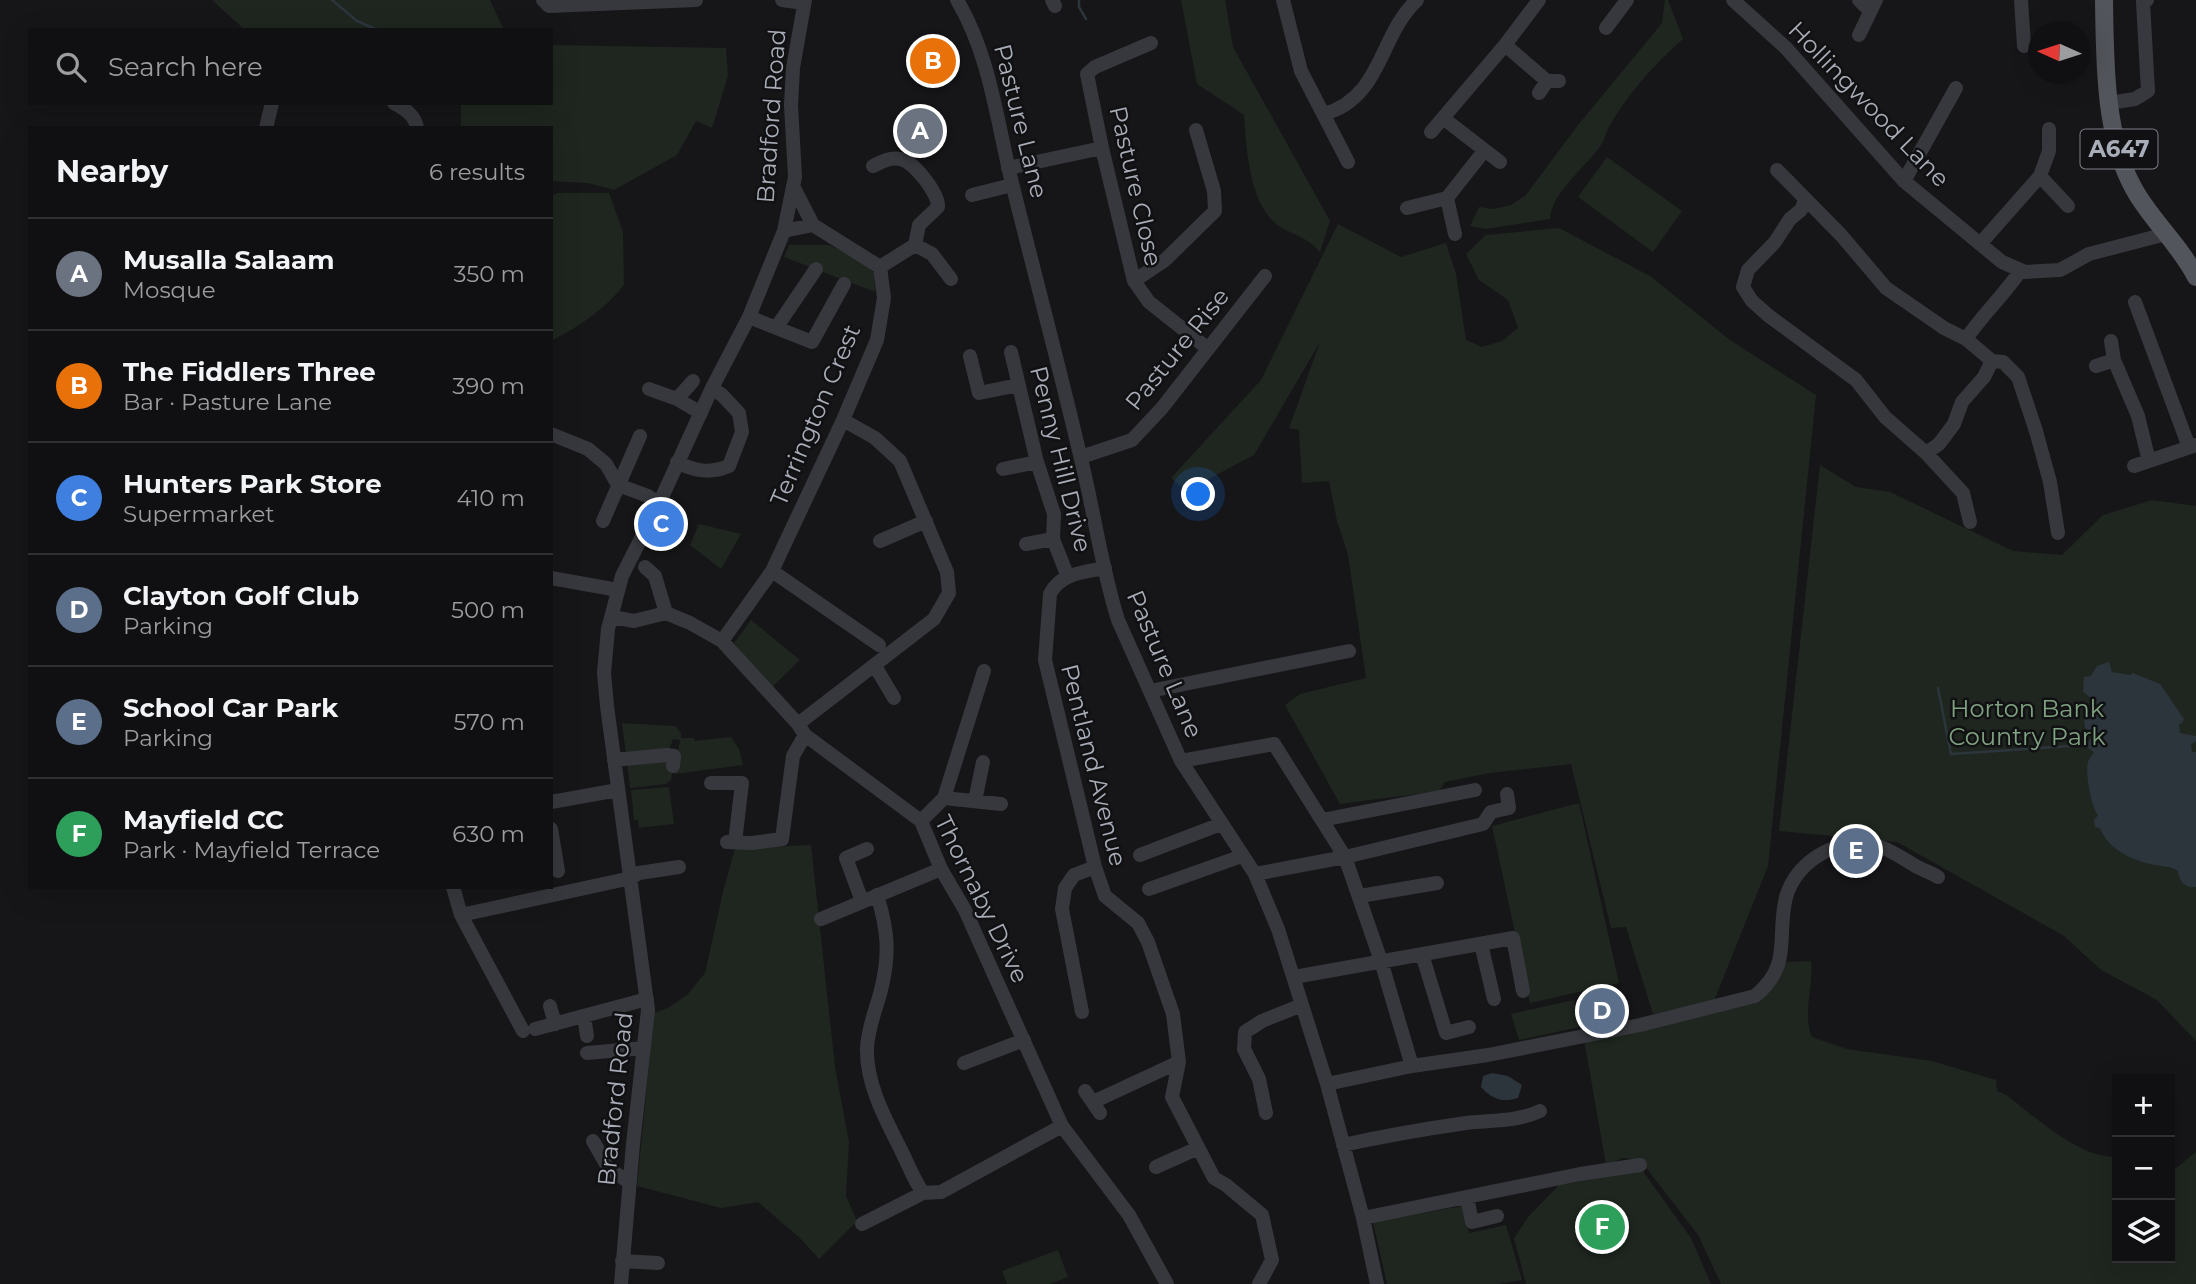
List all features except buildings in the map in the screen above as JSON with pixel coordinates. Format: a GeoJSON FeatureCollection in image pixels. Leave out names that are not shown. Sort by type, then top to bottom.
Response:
{"type":"FeatureCollection","features":[{"type":"Feature","properties":{"kind":"main road","name":"A647"},"geometry":{"type":"LineString","coordinates":[[2104,0],[2109,103],[2123,167],[2134,190],[2196,276]]}},
{"type":"Feature","properties":{"kind":"street"},"geometry":{"type":"LineString","coordinates":[[543,0],[549,6],[696,0]]}},
{"type":"Feature","properties":{"kind":"street"},"geometry":{"type":"LineString","coordinates":[[782,0],[805,2]]}},
{"type":"Feature","properties":{"kind":"street","name":"Pasture Lane"},"geometry":{"type":"LineString","coordinates":[[958,0],[976,35],[1081,457],[1118,620],[1181,761],[1255,874],[1278,929],[1327,1084],[1363,1218],[1377,1284]]}},
{"type":"Feature","properties":{"kind":"street"},"geometry":{"type":"LineString","coordinates":[[1283,0],[1301,71],[1348,162]]}},
{"type":"Feature","properties":{"kind":"street"},"geometry":{"type":"LineString","coordinates":[[1324,114],[1339,110],[1362,89],[1375,71],[1402,19],[1417,0]]}},
{"type":"Feature","properties":{"kind":"street"},"geometry":{"type":"LineString","coordinates":[[1431,132],[1505,45],[1539,0]]}},
{"type":"Feature","properties":{"kind":"street","name":"Hollingwood Lane"},"geometry":{"type":"LineString","coordinates":[[1733,0],[1786,48],[1904,181],[2002,262],[2025,272],[2060,270],[2089,254],[2166,234]]}},
{"type":"Feature","properties":{"kind":"street"},"geometry":{"type":"LineString","coordinates":[[1859,0],[1873,5],[1859,35]]}},
{"type":"Feature","properties":{"kind":"street"},"geometry":{"type":"LineString","coordinates":[[2021,0],[2024,46]]}},
{"type":"Feature","properties":{"kind":"street"},"geometry":{"type":"LineString","coordinates":[[2109,103],[2135,99],[2148,91],[2143,2],[2147,0]]}},
{"type":"Feature","properties":{"kind":"street","name":"Bradford Road"},"geometry":{"type":"LineString","coordinates":[[621,1284],[648,1010],[604,673],[611,617],[622,576],[749,317],[784,231],[795,177],[791,105],[793,68],[805,2]]}},
{"type":"Feature","properties":{"kind":"street"},"geometry":{"type":"LineString","coordinates":[[1606,28],[1621,2]]}},
{"type":"Feature","properties":{"kind":"street","name":"Pasture Close"},"geometry":{"type":"LineString","coordinates":[[1152,43],[1095,67],[1087,74],[1134,281],[1149,302],[1207,348]]}},
{"type":"Feature","properties":{"kind":"street"},"geometry":{"type":"LineString","coordinates":[[1505,45],[1548,85]]}},
{"type":"Feature","properties":{"kind":"street"},"geometry":{"type":"LineString","coordinates":[[1904,181],[1956,88]]}},
{"type":"Feature","properties":{"kind":"street"},"geometry":{"type":"LineString","coordinates":[[266,126],[272,105]]}},
{"type":"Feature","properties":{"kind":"street"},"geometry":{"type":"LineString","coordinates":[[398,105],[416,120],[418,126]]}},
{"type":"Feature","properties":{"kind":"street"},"geometry":{"type":"LineString","coordinates":[[1443,118],[1500,162]]}},
{"type":"Feature","properties":{"kind":"street"},"geometry":{"type":"LineString","coordinates":[[1980,244],[2040,176],[2049,151],[2049,129]]}},
{"type":"Feature","properties":{"kind":"street"},"geometry":{"type":"LineString","coordinates":[[1134,281],[1165,260],[1215,211],[1214,191],[1196,130]]}},
{"type":"Feature","properties":{"kind":"street"},"geometry":{"type":"LineString","coordinates":[[1008,168],[1102,148]]}},
{"type":"Feature","properties":{"kind":"street"},"geometry":{"type":"LineString","coordinates":[[1407,208],[1447,198],[1485,151]]}},
{"type":"Feature","properties":{"kind":"street"},"geometry":{"type":"LineString","coordinates":[[793,186],[813,225],[880,267],[915,245],[919,225],[938,207],[936,197],[926,180],[907,161],[894,158],[873,166]]}},
{"type":"Feature","properties":{"kind":"street"},"geometry":{"type":"LineString","coordinates":[[1777,170],[1841,235],[1886,288],[1944,328],[1966,339],[1986,357],[2003,362],[2018,377],[2050,482],[2058,533]]}},
{"type":"Feature","properties":{"kind":"street"},"geometry":{"type":"LineString","coordinates":[[2040,176],[2068,206]]}},
{"type":"Feature","properties":{"kind":"street"},"geometry":{"type":"LineString","coordinates":[[972,195],[1012,186]]}},
{"type":"Feature","properties":{"kind":"street"},"geometry":{"type":"LineString","coordinates":[[1447,198],[1455,234]]}},
{"type":"Feature","properties":{"kind":"street"},"geometry":{"type":"LineString","coordinates":[[1805,200],[1801,210],[1790,219],[1775,242],[1748,270],[1743,287],[1752,301],[1769,316],[1856,380],[1885,417],[1926,453],[1963,493],[1970,522]]}},
{"type":"Feature","properties":{"kind":"street"},"geometry":{"type":"LineString","coordinates":[[784,231],[813,225]]}},
{"type":"Feature","properties":{"kind":"street"},"geometry":{"type":"LineString","coordinates":[[915,245],[932,254],[951,279]]}},
{"type":"Feature","properties":{"kind":"street","name":"Terrington Crest"},"geometry":{"type":"LineString","coordinates":[[722,641],[772,571],[843,420],[877,340],[884,298],[880,267]]}},
{"type":"Feature","properties":{"kind":"street"},"geometry":{"type":"LineString","coordinates":[[776,327],[816,269]]}},
{"type":"Feature","properties":{"kind":"street"},"geometry":{"type":"LineString","coordinates":[[1966,339],[2021,270]]}},
{"type":"Feature","properties":{"kind":"street","name":"Pasture Rise"},"geometry":{"type":"LineString","coordinates":[[1081,457],[1132,440],[1162,408],[1265,276]]}},
{"type":"Feature","properties":{"kind":"street"},"geometry":{"type":"LineString","coordinates":[[749,317],[812,342],[844,284]]}},
{"type":"Feature","properties":{"kind":"street"},"geometry":{"type":"LineString","coordinates":[[2111,341],[2114,360],[2138,416],[2141,463],[2192,446],[2135,302]]}},
{"type":"Feature","properties":{"kind":"street","name":"Penny Hill Drive"},"geometry":{"type":"LineString","coordinates":[[1011,352],[1037,462],[1054,514],[1053,539],[1068,577]]}},
{"type":"Feature","properties":{"kind":"street"},"geometry":{"type":"LineString","coordinates":[[970,356],[979,393],[1018,385]]}},
{"type":"Feature","properties":{"kind":"street"},"geometry":{"type":"LineString","coordinates":[[1926,453],[1940,444],[1954,424],[1962,402],[1984,376],[1986,357]]}},
{"type":"Feature","properties":{"kind":"street"},"geometry":{"type":"LineString","coordinates":[[2096,366],[2114,360]]}},
{"type":"Feature","properties":{"kind":"street"},"geometry":{"type":"LineString","coordinates":[[677,399],[692,380]]}},
{"type":"Feature","properties":{"kind":"street"},"geometry":{"type":"LineString","coordinates":[[677,462],[693,470],[713,471],[729,466],[742,432],[739,414],[712,388]]}},
{"type":"Feature","properties":{"kind":"street"},"geometry":{"type":"LineString","coordinates":[[649,389],[677,399],[701,413]]}},
{"type":"Feature","properties":{"kind":"street"},"geometry":{"type":"LineString","coordinates":[[711,783],[742,783],[731,842],[752,843],[782,839],[793,756],[801,729],[934,619],[949,593],[947,572],[900,461],[875,438],[843,420]]}},
{"type":"Feature","properties":{"kind":"street"},"geometry":{"type":"LineString","coordinates":[[553,435],[588,449],[606,464],[618,485],[648,496],[658,503]]}},
{"type":"Feature","properties":{"kind":"street"},"geometry":{"type":"LineString","coordinates":[[603,521],[640,436]]}},
{"type":"Feature","properties":{"kind":"street"},"geometry":{"type":"LineString","coordinates":[[1003,469],[1037,462]]}},
{"type":"Feature","properties":{"kind":"street"},"geometry":{"type":"LineString","coordinates":[[880,541],[926,521]]}},
{"type":"Feature","properties":{"kind":"street"},"geometry":{"type":"LineString","coordinates":[[1026,544],[1053,539]]}},
{"type":"Feature","properties":{"kind":"street"},"geometry":{"type":"LineString","coordinates":[[611,617],[634,621],[666,613],[656,576],[645,567]]}},
{"type":"Feature","properties":{"kind":"street"},"geometry":{"type":"LineString","coordinates":[[1068,577],[1105,568]]}},
{"type":"Feature","properties":{"kind":"street"},"geometry":{"type":"LineString","coordinates":[[772,571],[879,645]]}},
{"type":"Feature","properties":{"kind":"street","name":"Pentland Avenue"},"geometry":{"type":"LineString","coordinates":[[1068,577],[1054,585],[1050,594],[1045,660],[1095,867],[1105,897],[1138,923],[1148,942],[1173,1014],[1179,1062],[1172,1097],[1214,1178],[1262,1215],[1272,1260],[1259,1284]]}},
{"type":"Feature","properties":{"kind":"street"},"geometry":{"type":"LineString","coordinates":[[553,578],[618,590]]}},
{"type":"Feature","properties":{"kind":"street","name":"Thornaby Drive"},"geometry":{"type":"LineString","coordinates":[[666,613],[722,641],[801,729],[921,821],[940,869],[965,910],[1062,1126],[1129,1215],[1167,1284]]}},
{"type":"Feature","properties":{"kind":"street"},"geometry":{"type":"LineString","coordinates":[[1150,691],[1349,651]]}},
{"type":"Feature","properties":{"kind":"street"},"geometry":{"type":"LineString","coordinates":[[875,666],[894,698]]}},
{"type":"Feature","properties":{"kind":"street"},"geometry":{"type":"LineString","coordinates":[[921,821],[944,798],[984,671]]}},
{"type":"Feature","properties":{"kind":"street"},"geometry":{"type":"LineString","coordinates":[[1181,761],[1274,744],[1345,857],[1381,961],[1412,1066]]}},
{"type":"Feature","properties":{"kind":"street"},"geometry":{"type":"LineString","coordinates":[[614,760],[674,756]]}},
{"type":"Feature","properties":{"kind":"street"},"geometry":{"type":"LineString","coordinates":[[975,801],[983,762]]}},
{"type":"Feature","properties":{"kind":"street"},"geometry":{"type":"LineString","coordinates":[[553,802],[618,790]]}},
{"type":"Feature","properties":{"kind":"street"},"geometry":{"type":"LineString","coordinates":[[1322,820],[1475,790]]}},
{"type":"Feature","properties":{"kind":"street"},"geometry":{"type":"LineString","coordinates":[[1255,874],[1345,857],[1483,824],[1491,812],[1509,808],[1511,805],[1507,794]]}},
{"type":"Feature","properties":{"kind":"street"},"geometry":{"type":"LineString","coordinates":[[944,798],[1000,804]]}},
{"type":"Feature","properties":{"kind":"street"},"geometry":{"type":"LineString","coordinates":[[1140,855],[1221,824]]}},
{"type":"Feature","properties":{"kind":"street"},"geometry":{"type":"LineString","coordinates":[[553,841],[558,871]]}},
{"type":"Feature","properties":{"kind":"street"},"geometry":{"type":"LineString","coordinates":[[1327,1084],[1640,1025],[1755,996],[1769,985],[1777,971],[1786,898],[1795,876],[1817,856],[1835,847],[1858,844],[1881,847],[1938,877]]}},
{"type":"Feature","properties":{"kind":"street"},"geometry":{"type":"LineString","coordinates":[[862,901],[846,858],[867,849]]}},
{"type":"Feature","properties":{"kind":"street"},"geometry":{"type":"LineString","coordinates":[[1149,889],[1242,856]]}},
{"type":"Feature","properties":{"kind":"street"},"geometry":{"type":"LineString","coordinates":[[461,915],[631,878],[639,873],[678,867]]}},
{"type":"Feature","properties":{"kind":"street"},"geometry":{"type":"LineString","coordinates":[[1082,1012],[1062,909],[1065,888],[1074,875],[1095,867]]}},
{"type":"Feature","properties":{"kind":"street"},"geometry":{"type":"LineString","coordinates":[[821,919],[940,869]]}},
{"type":"Feature","properties":{"kind":"street"},"geometry":{"type":"LineString","coordinates":[[1360,896],[1437,883]]}},
{"type":"Feature","properties":{"kind":"street"},"geometry":{"type":"LineString","coordinates":[[454,889],[461,915],[529,1030],[647,999]]}},
{"type":"Feature","properties":{"kind":"street"},"geometry":{"type":"LineString","coordinates":[[877,895],[886,923],[888,949],[881,990],[870,1022],[867,1049],[870,1077],[878,1103],[923,1193]]}},
{"type":"Feature","properties":{"kind":"street"},"geometry":{"type":"LineString","coordinates":[[1294,977],[1513,938],[1523,991]]}},
{"type":"Feature","properties":{"kind":"street"},"geometry":{"type":"LineString","coordinates":[[1481,944],[1494,999]]}},
{"type":"Feature","properties":{"kind":"street"},"geometry":{"type":"LineString","coordinates":[[1422,954],[1446,1033],[1469,1027]]}},
{"type":"Feature","properties":{"kind":"street"},"geometry":{"type":"LineString","coordinates":[[1079,996],[1094,993]]}},
{"type":"Feature","properties":{"kind":"street"},"geometry":{"type":"LineString","coordinates":[[1266,1113],[1259,1079],[1244,1049],[1245,1032],[1262,1021],[1302,1005]]}},
{"type":"Feature","properties":{"kind":"street"},"geometry":{"type":"LineString","coordinates":[[550,1006],[555,1024]]}},
{"type":"Feature","properties":{"kind":"street"},"geometry":{"type":"LineString","coordinates":[[584,1016],[587,1036]]}},
{"type":"Feature","properties":{"kind":"street"},"geometry":{"type":"LineString","coordinates":[[964,1063],[1024,1040]]}},
{"type":"Feature","properties":{"kind":"street"},"geometry":{"type":"LineString","coordinates":[[587,1054],[644,1048]]}},
{"type":"Feature","properties":{"kind":"street"},"geometry":{"type":"LineString","coordinates":[[1093,1102],[1179,1062]]}},
{"type":"Feature","properties":{"kind":"street"},"geometry":{"type":"LineString","coordinates":[[1343,1145],[1402,1132],[1516,1119],[1540,1111]]}},
{"type":"Feature","properties":{"kind":"street"},"geometry":{"type":"LineString","coordinates":[[862,1224],[923,1193],[940,1192],[1062,1126]]}},
{"type":"Feature","properties":{"kind":"street"},"geometry":{"type":"LineString","coordinates":[[593,1141],[609,1169],[629,1182]]}},
{"type":"Feature","properties":{"kind":"street"},"geometry":{"type":"LineString","coordinates":[[1156,1167],[1198,1148]]}},
{"type":"Feature","properties":{"kind":"street"},"geometry":{"type":"LineString","coordinates":[[1363,1218],[1580,1174],[1640,1165]]}},
{"type":"Feature","properties":{"kind":"street"},"geometry":{"type":"LineString","coordinates":[[1468,1197],[1472,1222],[1497,1216]]}},
{"type":"Feature","properties":{"kind":"street"},"geometry":{"type":"LineString","coordinates":[[622,1261],[658,1263]]}},
{"type":"Feature","properties":{"kind":"green space"},"geometry":{"type":"Polygon","coordinates":[[[212,0],[490,0],[503,28],[243,28],[212,0]]]}},
{"type":"Feature","properties":{"kind":"green space"},"geometry":{"type":"Polygon","coordinates":[[[1181,0],[1225,0],[1233,47],[1330,221],[1320,252],[1307,241],[1276,224],[1264,209],[1250,170],[1244,115],[1197,84],[1181,0]]]}},
{"type":"Feature","properties":{"kind":"green space"},"geometry":{"type":"Polygon","coordinates":[[[1665,0],[1668,0],[1683,39],[1625,101],[1601,145],[1556,199],[1550,219],[1485,229],[1470,226],[1479,207],[1494,209],[1511,205],[1526,195],[1578,125],[1662,23],[1665,0]]]}},
{"type":"Feature","properties":{"kind":"green space"},"geometry":{"type":"Polygon","coordinates":[[[553,45],[726,48],[728,76],[712,128],[696,121],[677,155],[614,190],[588,183],[553,181],[553,126],[461,126],[461,105],[553,105],[553,45]]]}},
{"type":"Feature","properties":{"kind":"green space"},"geometry":{"type":"Polygon","coordinates":[[[1607,157],[1682,211],[1653,252],[1578,197],[1607,157]]]}},
{"type":"Feature","properties":{"kind":"green space"},"geometry":{"type":"Polygon","coordinates":[[[609,193],[623,232],[624,285],[591,317],[553,340],[553,195],[609,193]]]}},
{"type":"Feature","properties":{"kind":"green space"},"geometry":{"type":"Polygon","coordinates":[[[1338,224],[1401,257],[1446,243],[1456,274],[1466,340],[1482,347],[1502,341],[1518,328],[1508,300],[1479,280],[1466,254],[1486,235],[1559,228],[1650,276],[1730,340],[1816,395],[1768,866],[1714,1001],[1653,1014],[1626,927],[1611,928],[1571,764],[1489,773],[1445,782],[1439,791],[1340,804],[1285,705],[1300,694],[1366,678],[1348,555],[1337,521],[1329,481],[1302,483],[1299,430],[1289,428],[1320,342],[1254,455],[1186,491],[1171,478],[1261,380],[1338,224]]]}},
{"type":"Feature","properties":{"kind":"green space"},"geometry":{"type":"Polygon","coordinates":[[[789,245],[829,245],[863,260],[874,273],[875,292],[784,257],[789,245]]]}},
{"type":"Feature","properties":{"kind":"green space","name":"Horton Bank Country Park"},"geometry":{"type":"Polygon","coordinates":[[[1820,465],[1856,487],[1890,492],[2013,551],[2062,555],[2103,515],[2152,500],[2196,506],[2196,1041],[2157,1000],[2101,970],[2064,936],[1897,842],[1779,831],[1820,465]]]}},
{"type":"Feature","properties":{"kind":"green space"},"geometry":{"type":"Polygon","coordinates":[[[699,524],[741,534],[721,569],[690,545],[699,524]]]}},
{"type":"Feature","properties":{"kind":"green space"},"geometry":{"type":"Polygon","coordinates":[[[751,620],[800,660],[771,688],[734,643],[751,620]]]}},
{"type":"Feature","properties":{"kind":"green space"},"geometry":{"type":"Polygon","coordinates":[[[622,723],[675,726],[681,733],[681,738],[694,738],[695,741],[731,737],[739,749],[743,765],[674,774],[680,740],[673,739],[669,750],[626,755],[622,723]]]}},
{"type":"Feature","properties":{"kind":"green space"},"geometry":{"type":"Polygon","coordinates":[[[666,760],[673,769],[671,780],[666,784],[630,788],[627,762],[666,760]]]}},
{"type":"Feature","properties":{"kind":"green space"},"geometry":{"type":"Polygon","coordinates":[[[669,787],[674,824],[639,828],[638,820],[634,820],[631,790],[669,787]]]}},
{"type":"Feature","properties":{"kind":"green space"},"geometry":{"type":"Polygon","coordinates":[[[1579,803],[1619,983],[1530,1003],[1492,826],[1579,803]]]}},
{"type":"Feature","properties":{"kind":"green space"},"geometry":{"type":"Polygon","coordinates":[[[811,845],[835,1067],[849,1142],[846,1196],[857,1221],[819,1259],[801,1239],[758,1202],[721,1208],[637,1186],[654,1013],[668,1008],[687,995],[705,973],[735,848],[811,845]]]}},
{"type":"Feature","properties":{"kind":"green space"},"geometry":{"type":"Polygon","coordinates":[[[1811,961],[1808,1019],[1812,1037],[1847,1049],[1932,1061],[1996,1080],[1997,1091],[2008,1096],[2045,1126],[2080,1148],[2112,1157],[2112,1263],[2175,1263],[2175,1169],[2196,1152],[2196,1284],[1721,1284],[1698,1235],[1640,1160],[1623,1158],[1606,1165],[1584,1039],[1744,1002],[1783,962],[1811,961]]]}},
{"type":"Feature","properties":{"kind":"green space"},"geometry":{"type":"Polygon","coordinates":[[[1574,1000],[1580,1027],[1519,1040],[1511,1014],[1574,1000]]]}},
{"type":"Feature","properties":{"kind":"green space"},"geometry":{"type":"Polygon","coordinates":[[[1642,1170],[1691,1238],[1711,1284],[1526,1284],[1514,1238],[1529,1216],[1559,1185],[1642,1170]]]}},
{"type":"Feature","properties":{"kind":"green space"},"geometry":{"type":"Polygon","coordinates":[[[1462,1206],[1469,1233],[1506,1225],[1522,1280],[1499,1284],[1387,1284],[1373,1222],[1462,1206]]]}},
{"type":"Feature","properties":{"kind":"green space"},"geometry":{"type":"Polygon","coordinates":[[[1058,1250],[1068,1277],[1050,1284],[1007,1284],[1002,1271],[1058,1250]]]}},
{"type":"Feature","properties":{"kind":"shaded area"},"geometry":{"type":"Polygon","coordinates":[[[2109,662],[2112,672],[2130,675],[2133,673],[2160,684],[2184,719],[2179,724],[2180,733],[2196,736],[2196,741],[2191,745],[2192,752],[2196,752],[2196,887],[2183,884],[2175,869],[2143,862],[2121,852],[2108,842],[2100,828],[2095,827],[2094,820],[2098,815],[2091,797],[2087,773],[2088,762],[2094,752],[2084,745],[2092,738],[2092,732],[2085,728],[2084,718],[2093,707],[2092,699],[2083,692],[2084,677],[2091,676],[2097,666],[2109,662]]]}},
{"type":"Feature","properties":{"kind":"shaded area"},"geometry":{"type":"Polygon","coordinates":[[[1492,1073],[1508,1076],[1522,1085],[1518,1098],[1502,1100],[1485,1091],[1481,1087],[1483,1076],[1492,1073]]]}},
{"type":"Feature","properties":{"kind":"waterway"},"geometry":{"type":"LineString","coordinates":[[332,0],[357,21],[373,28]]}},
{"type":"Feature","properties":{"kind":"waterway"},"geometry":{"type":"LineString","coordinates":[[1079,0],[1079,7],[1086,19]]}},
{"type":"Feature","properties":{"kind":"waterway"},"geometry":{"type":"LineString","coordinates":[[1938,688],[1951,754],[2084,745]]}},
{"type":"Feature","properties":{"kind":"place","name":"The Fiddlers Three"},"geometry":{"type":"Point","coordinates":[933,61]}},
{"type":"Feature","properties":{"kind":"place","name":"Musalla Salaam"},"geometry":{"type":"Point","coordinates":[920,131]}},
{"type":"Feature","properties":{"kind":"place","name":"Hunters Park Store"},"geometry":{"type":"Point","coordinates":[661,524]}},
{"type":"Feature","properties":{"kind":"place","name":"School Car Park"},"geometry":{"type":"Point","coordinates":[1856,851]}},
{"type":"Feature","properties":{"kind":"place","name":"Clayton Golf Club"},"geometry":{"type":"Point","coordinates":[1602,1011]}},
{"type":"Feature","properties":{"kind":"place","name":"Mayfield CC"},"geometry":{"type":"Point","coordinates":[1602,1227]}}]}
